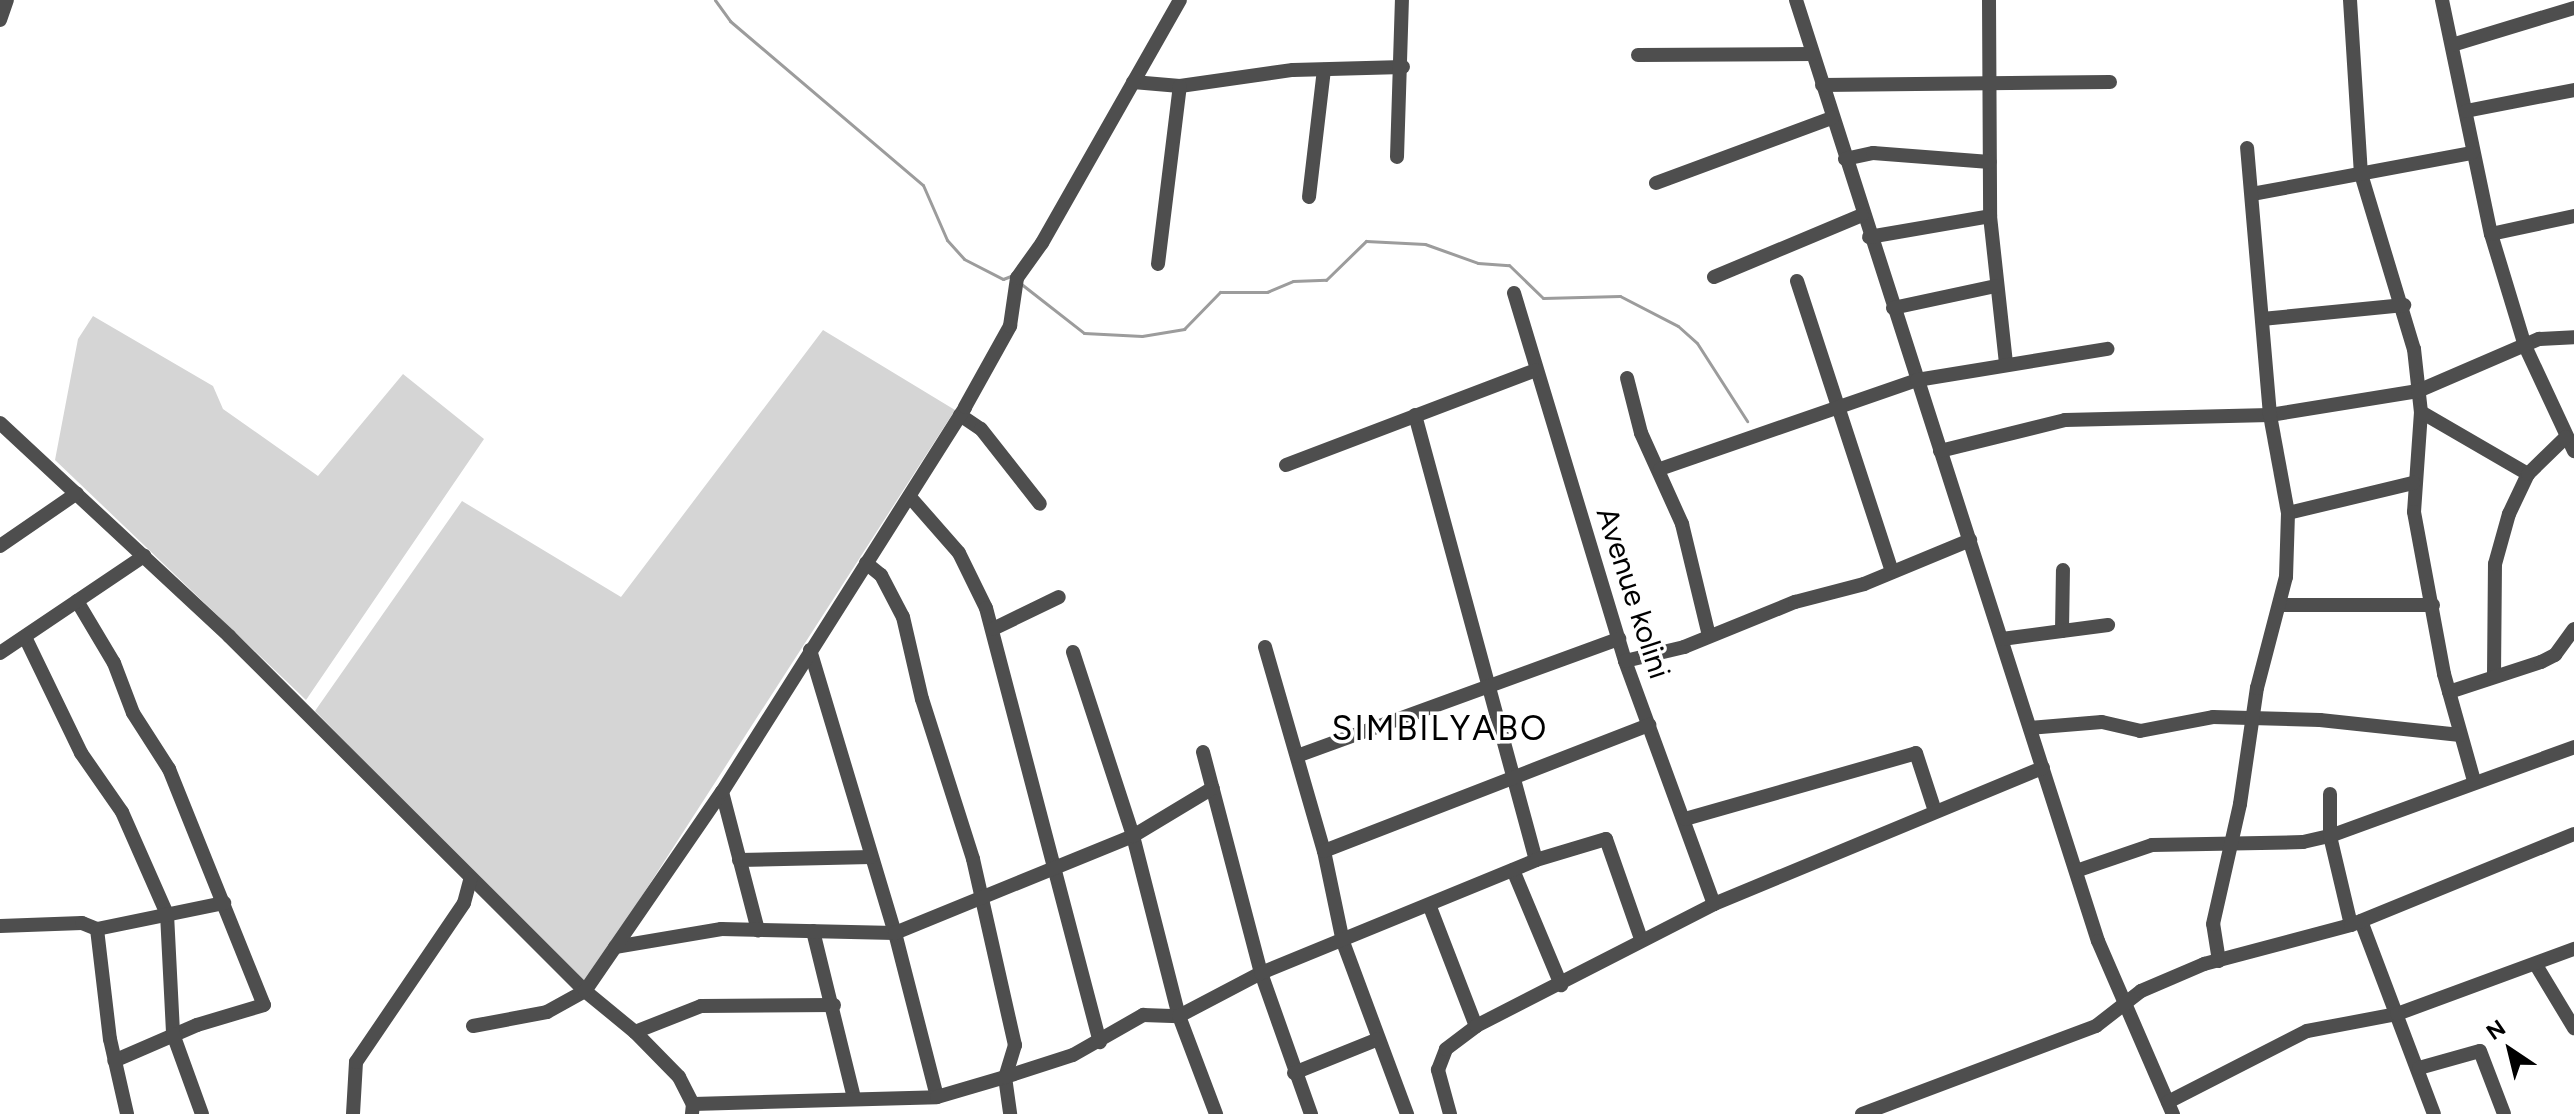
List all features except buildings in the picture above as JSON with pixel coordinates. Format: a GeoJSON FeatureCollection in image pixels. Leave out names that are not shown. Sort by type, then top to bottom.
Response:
{"type":"FeatureCollection","features":[{"type":"Feature","properties":{"kind":"street"},"geometry":{"type":"LineString","coordinates":[[473,1026],[547,1012],[585,991],[722,792],[960,415],[1010,326],[1017,278],[1042,243],[1180,0]]}},
{"type":"Feature","properties":{"kind":"street"},"geometry":{"type":"LineString","coordinates":[[1397,157],[1403,67],[1402,0]]}},
{"type":"Feature","properties":{"kind":"street"},"geometry":{"type":"LineString","coordinates":[[1796,0],[1869,237],[2076,871],[2125,1007],[2171,1108],[2307,1031],[2397,1014],[2574,949]]}},
{"type":"Feature","properties":{"kind":"street"},"geometry":{"type":"LineString","coordinates":[[1989,0],[1990,216],[2006,364]]}},
{"type":"Feature","properties":{"kind":"street"},"geometry":{"type":"LineString","coordinates":[[2350,0],[2353,116],[2361,174],[2404,305],[2421,412],[2413,483],[2449,692],[2474,781]]}},
{"type":"Feature","properties":{"kind":"street"},"geometry":{"type":"LineString","coordinates":[[2442,0],[2491,234],[2525,346],[2574,451]]}},
{"type":"Feature","properties":{"kind":"street"},"geometry":{"type":"LineString","coordinates":[[2452,45],[2574,8]]}},
{"type":"Feature","properties":{"kind":"street"},"geometry":{"type":"LineString","coordinates":[[1638,55],[1812,54]]}},
{"type":"Feature","properties":{"kind":"street"},"geometry":{"type":"LineString","coordinates":[[1133,82],[1180,86],[1324,70],[1403,67]]}},
{"type":"Feature","properties":{"kind":"street"},"geometry":{"type":"LineString","coordinates":[[1309,197],[1324,70]]}},
{"type":"Feature","properties":{"kind":"street"},"geometry":{"type":"LineString","coordinates":[[1822,85],[2110,82]]}},
{"type":"Feature","properties":{"kind":"street"},"geometry":{"type":"LineString","coordinates":[[1158,264],[1180,86]]}},
{"type":"Feature","properties":{"kind":"street"},"geometry":{"type":"LineString","coordinates":[[2466,111],[2574,90]]}},
{"type":"Feature","properties":{"kind":"street"},"geometry":{"type":"LineString","coordinates":[[1656,183],[1832,118]]}},
{"type":"Feature","properties":{"kind":"street"},"geometry":{"type":"LineString","coordinates":[[2219,961],[2213,924],[2231,843],[2252,719],[2280,605],[2288,513],[2270,415],[2247,148]]}},
{"type":"Feature","properties":{"kind":"street"},"geometry":{"type":"LineString","coordinates":[[1845,159],[1873,153],[1990,162]]}},
{"type":"Feature","properties":{"kind":"street"},"geometry":{"type":"LineString","coordinates":[[2252,194],[2472,153]]}},
{"type":"Feature","properties":{"kind":"street"},"geometry":{"type":"LineString","coordinates":[[1714,277],[1862,215]]}},
{"type":"Feature","properties":{"kind":"street"},"geometry":{"type":"LineString","coordinates":[[1869,237],[1990,216]]}},
{"type":"Feature","properties":{"kind":"street"},"geometry":{"type":"LineString","coordinates":[[2491,234],[2574,216]]}},
{"type":"Feature","properties":{"kind":"street"},"geometry":{"type":"LineString","coordinates":[[1797,281],[1892,572]]}},
{"type":"Feature","properties":{"kind":"street"},"geometry":{"type":"LineString","coordinates":[[1893,308],[1996,286]]}},
{"type":"Feature","properties":{"kind":"street","name":"Avenue kolini"},"geometry":{"type":"LineString","coordinates":[[1514,293],[1625,661],[1714,904]]}},
{"type":"Feature","properties":{"kind":"street"},"geometry":{"type":"LineString","coordinates":[[2262,319],[2404,305]]}},
{"type":"Feature","properties":{"kind":"street"},"geometry":{"type":"LineString","coordinates":[[1940,451],[2065,420],[2270,415],[2418,391],[2539,339],[2574,337]]}},
{"type":"Feature","properties":{"kind":"street"},"geometry":{"type":"LineString","coordinates":[[1660,469],[1917,380],[2107,349]]}},
{"type":"Feature","properties":{"kind":"street"},"geometry":{"type":"LineString","coordinates":[[1286,465],[1536,370]]}},
{"type":"Feature","properties":{"kind":"street"},"geometry":{"type":"LineString","coordinates":[[1627,378],[1641,433],[1660,469],[1682,524],[1709,636]]}},
{"type":"Feature","properties":{"kind":"street"},"geometry":{"type":"LineString","coordinates":[[2421,412],[2528,474]]}},
{"type":"Feature","properties":{"kind":"street"},"geometry":{"type":"LineString","coordinates":[[960,415],[981,429],[1040,504]]}},
{"type":"Feature","properties":{"kind":"street"},"geometry":{"type":"LineString","coordinates":[[1415,415],[1536,860]]}},
{"type":"Feature","properties":{"kind":"street"},"geometry":{"type":"LineString","coordinates":[[4,432],[77,493],[144,556],[470,880],[585,991],[635,1032],[679,1077],[692,1109],[854,1098],[937,1097],[1005,1077],[1100,1042],[1143,1015],[1179,1016],[1261,973],[1430,907],[1536,860],[1606,839],[1641,939]]}},
{"type":"Feature","properties":{"kind":"street"},"geometry":{"type":"LineString","coordinates":[[2494,676],[2495,564],[2509,514],[2528,474],[2566,437]]}},
{"type":"Feature","properties":{"kind":"street"},"geometry":{"type":"LineString","coordinates":[[2288,513],[2413,483]]}},
{"type":"Feature","properties":{"kind":"street"},"geometry":{"type":"LineString","coordinates":[[0,546],[77,493]]}},
{"type":"Feature","properties":{"kind":"street"},"geometry":{"type":"LineString","coordinates":[[910,497],[959,553],[993,629],[1100,1042]]}},
{"type":"Feature","properties":{"kind":"street"},"geometry":{"type":"LineString","coordinates":[[1625,661],[1709,636],[1795,602],[1892,572],[1970,540]]}},
{"type":"Feature","properties":{"kind":"street"},"geometry":{"type":"LineString","coordinates":[[0,653],[144,556]]}},
{"type":"Feature","properties":{"kind":"street"},"geometry":{"type":"LineString","coordinates":[[866,563],[881,575],[903,617],[922,699],[983,901],[1015,1045],[1005,1077],[1010,1114]]}},
{"type":"Feature","properties":{"kind":"street"},"geometry":{"type":"LineString","coordinates":[[2062,631],[2063,570]]}},
{"type":"Feature","properties":{"kind":"street"},"geometry":{"type":"LineString","coordinates":[[993,629],[1059,597]]}},
{"type":"Feature","properties":{"kind":"street"},"geometry":{"type":"LineString","coordinates":[[77,601],[114,663],[133,713],[169,769],[264,1005],[173,1034],[114,1061]]}},
{"type":"Feature","properties":{"kind":"street"},"geometry":{"type":"LineString","coordinates":[[2280,605],[2433,605]]}},
{"type":"Feature","properties":{"kind":"street"},"geometry":{"type":"LineString","coordinates":[[2002,639],[2108,625]]}},
{"type":"Feature","properties":{"kind":"street"},"geometry":{"type":"LineString","coordinates":[[2449,692],[2555,655],[2574,629]]}},
{"type":"Feature","properties":{"kind":"street"},"geometry":{"type":"LineString","coordinates":[[25,637],[81,753],[122,812],[167,914],[173,1034],[202,1114]]}},
{"type":"Feature","properties":{"kind":"street"},"geometry":{"type":"LineString","coordinates":[[1297,756],[1488,684],[1619,639]]}},
{"type":"Feature","properties":{"kind":"street"},"geometry":{"type":"LineString","coordinates":[[1265,647],[1324,851],[1343,942],[1407,1114]]}},
{"type":"Feature","properties":{"kind":"street"},"geometry":{"type":"LineString","coordinates":[[810,650],[895,933],[937,1097]]}},
{"type":"Feature","properties":{"kind":"street"},"geometry":{"type":"LineString","coordinates":[[1073,652],[1133,836],[1179,1016],[1216,1114]]}},
{"type":"Feature","properties":{"kind":"street"},"geometry":{"type":"LineString","coordinates":[[2030,728],[2102,722],[2140,731],[2213,717],[2320,720],[2460,735]]}},
{"type":"Feature","properties":{"kind":"street"},"geometry":{"type":"LineString","coordinates":[[1324,851],[1649,725]]}},
{"type":"Feature","properties":{"kind":"street"},"geometry":{"type":"LineString","coordinates":[[2076,871],[2152,845],[2303,842],[2330,836],[2574,747]]}},
{"type":"Feature","properties":{"kind":"street"},"geometry":{"type":"LineString","coordinates":[[1203,752],[1261,973],[1311,1114]]}},
{"type":"Feature","properties":{"kind":"street"},"geometry":{"type":"LineString","coordinates":[[1685,819],[1916,753],[1935,811]]}},
{"type":"Feature","properties":{"kind":"street"},"geometry":{"type":"LineString","coordinates":[[1450,1114],[1438,1070],[1446,1049],[1476,1026],[1714,904],[1935,811],[1989,794],[2043,768]]}},
{"type":"Feature","properties":{"kind":"street"},"geometry":{"type":"LineString","coordinates":[[615,947],[649,938],[758,930],[895,933],[983,901],[1055,866],[1133,836],[1213,788]]}},
{"type":"Feature","properties":{"kind":"street"},"geometry":{"type":"LineString","coordinates":[[722,792],[758,930]]}},
{"type":"Feature","properties":{"kind":"street"},"geometry":{"type":"LineString","coordinates":[[2330,794],[2330,836],[2356,923],[2397,1014],[2434,1114]]}},
{"type":"Feature","properties":{"kind":"street"},"geometry":{"type":"LineString","coordinates":[[1862,1114],[2096,1026],[2125,1007],[2141,991],[2219,961],[2356,923],[2574,834]]}},
{"type":"Feature","properties":{"kind":"street"},"geometry":{"type":"LineString","coordinates":[[739,860],[871,857]]}},
{"type":"Feature","properties":{"kind":"street"},"geometry":{"type":"LineString","coordinates":[[1513,870],[1561,985]]}},
{"type":"Feature","properties":{"kind":"street"},"geometry":{"type":"LineString","coordinates":[[353,1114],[356,1062],[464,903],[470,880]]}},
{"type":"Feature","properties":{"kind":"street"},"geometry":{"type":"LineString","coordinates":[[0,926],[82,923],[97,929],[224,903]]}},
{"type":"Feature","properties":{"kind":"street"},"geometry":{"type":"LineString","coordinates":[[1430,907],[1476,1026]]}},
{"type":"Feature","properties":{"kind":"street"},"geometry":{"type":"LineString","coordinates":[[97,929],[114,1061],[127,1114]]}},
{"type":"Feature","properties":{"kind":"street"},"geometry":{"type":"LineString","coordinates":[[813,931],[834,1005],[854,1098]]}},
{"type":"Feature","properties":{"kind":"street"},"geometry":{"type":"LineString","coordinates":[[2536,965],[2574,1028]]}},
{"type":"Feature","properties":{"kind":"street"},"geometry":{"type":"LineString","coordinates":[[635,1032],[701,1006],[834,1005]]}},
{"type":"Feature","properties":{"kind":"street"},"geometry":{"type":"LineString","coordinates":[[1294,1073],[1378,1039]]}},
{"type":"Feature","properties":{"kind":"street"},"geometry":{"type":"LineString","coordinates":[[2419,1068],[2480,1051],[2504,1114]]}},
{"type":"Feature","properties":{"kind":"shaded area"},"geometry":{"type":"Polygon","coordinates":[[[93,316],[213,386],[223,409],[318,476],[403,374],[484,439],[306,700],[55,460],[78,339],[93,316]]]}},
{"type":"Feature","properties":{"kind":"shaded area"},"geometry":{"type":"Polygon","coordinates":[[[823,330],[955,410],[584,986],[315,711],[462,501],[621,597],[823,330]]]}},
{"type":"Feature","properties":{"kind":"waterway"},"geometry":{"type":"LineString","coordinates":[[715,0],[730,21],[923,185],[947,240],[964,259],[1003,279],[1011,276]]}},
{"type":"Feature","properties":{"kind":"waterway"},"geometry":{"type":"LineString","coordinates":[[1020,283],[1084,333],[1142,336],[1184,329],[1220,292],[1267,292],[1293,281],[1326,280],[1366,241],[1425,244],[1478,263],[1509,265],[1543,298],[1620,296],[1678,326],[1697,343],[1747,421]]}},
{"type":"Feature","properties":{"kind":"district","name":"SIMBILYABO"},"geometry":{"type":"Point","coordinates":[1440,729]}}]}
